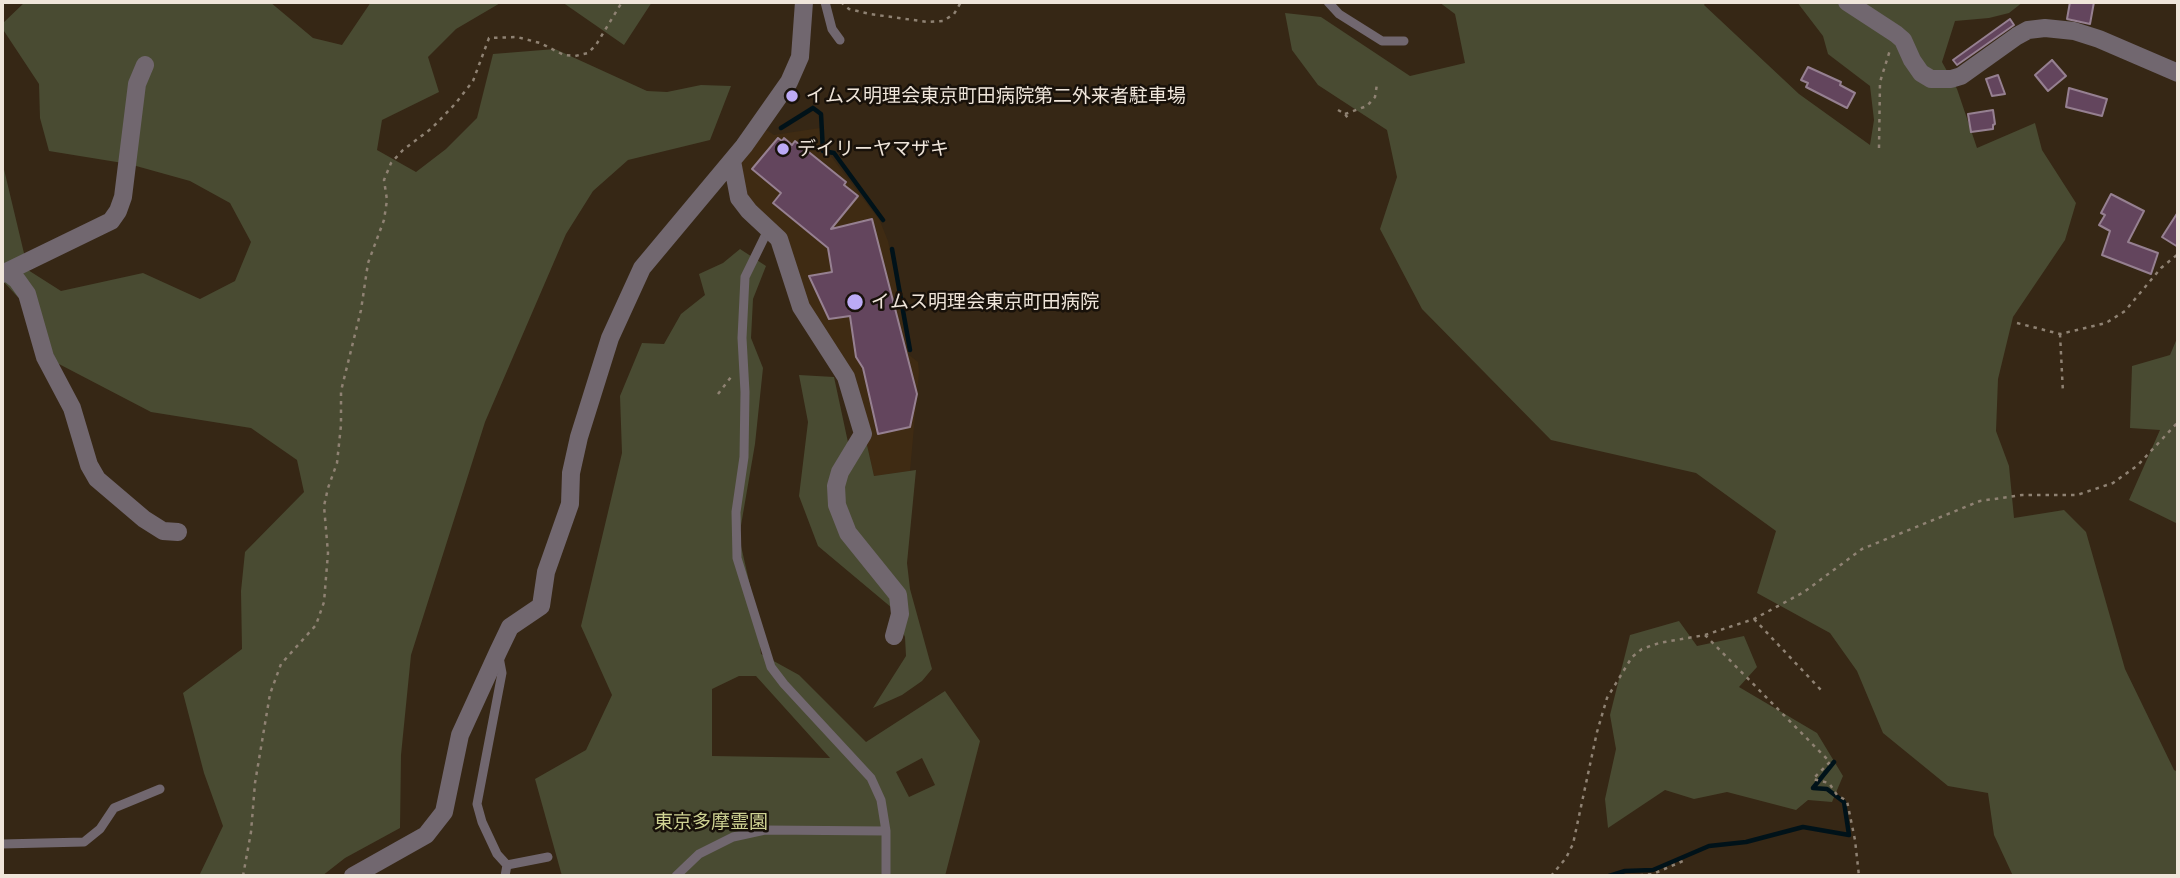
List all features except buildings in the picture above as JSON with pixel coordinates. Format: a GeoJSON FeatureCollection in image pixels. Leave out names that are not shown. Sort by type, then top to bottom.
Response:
{"type":"FeatureCollection","features":[{"type":"Feature","properties":{"kind":"street"},"geometry":{"type":"LineString","coordinates":[[353,876],[426,835],[444,812],[460,735],[498,652],[510,627],[541,606],[546,572],[570,504],[571,473],[579,438],[610,338],[642,268],[732,161],[797,67],[804,2]]}},
{"type":"Feature","properties":{"kind":"street"},"geometry":{"type":"LineString","coordinates":[[1847,2],[1903,40],[1921,73],[1931,79],[1961,76],[2017,36],[2028,30],[2045,28],[2074,31],[2178,73]]}},
{"type":"Feature","properties":{"kind":"street"},"geometry":{"type":"LineString","coordinates":[[5,274],[71,238],[111,220],[118,211],[123,197],[137,84],[145,65]]}},
{"type":"Feature","properties":{"kind":"street"},"geometry":{"type":"LineString","coordinates":[[732,161],[739,198],[779,239],[802,307],[846,377],[863,434],[840,472],[836,486],[837,505],[848,533],[898,595],[900,614],[894,636]]}},
{"type":"Feature","properties":{"kind":"street"},"geometry":{"type":"LineString","coordinates":[[5,274],[18,280],[27,294],[45,357],[72,408],[89,465],[97,479],[144,519],[163,531],[178,532]]}},
{"type":"Feature","properties":{"kind":"lane"},"geometry":{"type":"LineString","coordinates":[[825,2],[832,29],[840,40]]}},
{"type":"Feature","properties":{"kind":"lane"},"geometry":{"type":"LineString","coordinates":[[1328,2],[1339,14],[1382,41],[1404,41]]}},
{"type":"Feature","properties":{"kind":"lane"},"geometry":{"type":"LineString","coordinates":[[768,230],[745,277],[742,363],[745,392],[744,457],[736,512],[737,558],[771,667],[871,778],[881,800],[886,831],[886,876]]}},
{"type":"Feature","properties":{"kind":"lane"},"geometry":{"type":"LineString","coordinates":[[498,652],[502,673],[477,804],[497,855],[507,865]]}},
{"type":"Feature","properties":{"kind":"lane"},"geometry":{"type":"LineString","coordinates":[[2,844],[84,842],[100,829],[114,808],[160,789]]}},
{"type":"Feature","properties":{"kind":"lane"},"geometry":{"type":"LineString","coordinates":[[676,876],[699,854],[733,836],[765,830],[886,831]]}},
{"type":"Feature","properties":{"kind":"lane"},"geometry":{"type":"LineString","coordinates":[[507,865],[548,857]]}},
{"type":"Feature","properties":{"kind":"lane"},"geometry":{"type":"LineString","coordinates":[[505,876],[507,865]]}},
{"type":"Feature","properties":{"kind":"path"},"geometry":{"type":"LineString","coordinates":[[243,876],[270,694],[281,664],[316,625],[324,602],[328,552],[324,506],[337,463],[341,391],[368,263],[384,220],[387,200],[384,180],[391,163],[455,104],[473,81],[489,38],[517,37],[575,57],[588,52],[596,45],[622,2]]}},
{"type":"Feature","properties":{"kind":"path"},"geometry":{"type":"LineString","coordinates":[[841,2],[849,9],[870,14],[928,22],[943,21],[954,14],[961,2]]}},
{"type":"Feature","properties":{"kind":"path"},"geometry":{"type":"LineString","coordinates":[[1878,148],[1880,82],[1896,34]]}},
{"type":"Feature","properties":{"kind":"path"},"geometry":{"type":"LineString","coordinates":[[1345,114],[1367,106],[1375,97],[1377,84]]}},
{"type":"Feature","properties":{"kind":"path"},"geometry":{"type":"LineString","coordinates":[[1338,110],[1350,121]]}},
{"type":"Feature","properties":{"kind":"path"},"geometry":{"type":"LineString","coordinates":[[2017,323],[2060,334],[2106,323],[2125,311],[2161,268],[2178,254]]}},
{"type":"Feature","properties":{"kind":"path"},"geometry":{"type":"LineString","coordinates":[[2060,334],[2063,393]]}},
{"type":"Feature","properties":{"kind":"path"},"geometry":{"type":"LineString","coordinates":[[718,394],[742,363]]}},
{"type":"Feature","properties":{"kind":"path"},"geometry":{"type":"LineString","coordinates":[[1551,876],[1566,858],[1573,844],[1607,698],[1632,657],[1642,649],[1659,643],[1704,635],[1754,619],[1804,592],[1862,549],[1980,501],[2022,495],[2077,495],[2113,483],[2138,465],[2178,425]]}},
{"type":"Feature","properties":{"kind":"path"},"geometry":{"type":"LineString","coordinates":[[1754,619],[1821,690]]}},
{"type":"Feature","properties":{"kind":"path"},"geometry":{"type":"LineString","coordinates":[[1704,635],[1830,762],[1813,779],[1829,783],[1837,795],[1847,801],[1859,876]]}},
{"type":"Feature","properties":{"kind":"path"},"geometry":{"type":"LineString","coordinates":[[1631,876],[1653,874],[1683,861]]}},
{"type":"Feature","properties":{"kind":"shaded area","name":"イムス明理会東京町田病院"},"geometry":{"type":"Polygon","coordinates":[[[820,128],[820,154],[830,155],[880,221],[888,241],[909,355],[918,362],[919,372],[910,471],[874,476],[867,445],[869,432],[809,304],[744,188],[741,162],[765,129],[774,135],[820,128]]]}},
{"type":"Feature","properties":{"kind":"green space"},"geometry":{"type":"Polygon","coordinates":[[[25,2],[270,2],[313,38],[342,45],[371,2],[502,2],[456,29],[428,57],[439,92],[382,120],[377,150],[416,172],[446,149],[477,118],[493,54],[555,49],[647,91],[667,92],[701,85],[731,86],[710,140],[628,160],[593,191],[566,234],[485,422],[411,655],[401,755],[400,828],[345,858],[322,876],[199,876],[223,826],[204,773],[183,693],[242,649],[241,591],[245,552],[304,492],[297,460],[251,428],[151,412],[57,363],[39,320],[2,280],[2,161],[28,270],[61,291],[143,273],[200,299],[235,281],[251,242],[230,203],[190,181],[129,164],[49,151],[40,118],[39,84],[2,28],[2,24],[25,2]]]}},
{"type":"Feature","properties":{"kind":"green space"},"geometry":{"type":"Polygon","coordinates":[[[562,2],[652,2],[624,45],[562,2]]]}},
{"type":"Feature","properties":{"kind":"green space"},"geometry":{"type":"Polygon","coordinates":[[[1439,2],[1706,2],[1704,5],[1799,94],[1870,145],[1874,120],[1870,86],[1828,54],[1823,36],[1797,2],[2023,2],[2009,13],[1955,21],[1942,62],[1957,89],[1977,148],[2035,123],[2042,150],[2076,203],[2065,240],[2013,317],[1998,379],[1996,431],[2009,466],[2014,518],[2064,510],[2086,532],[2125,669],[2174,770],[2178,772],[2178,876],[2013,876],[1994,835],[1988,793],[1948,786],[1883,733],[1857,671],[1830,633],[1757,593],[1776,531],[1696,473],[1551,440],[1422,309],[1380,229],[1397,177],[1387,130],[1318,85],[1292,50],[1285,13],[1321,17],[1410,76],[1465,63],[1455,14],[1439,2]]]}},
{"type":"Feature","properties":{"kind":"green space","name":"東京多摩霊園"},"geometry":{"type":"Polygon","coordinates":[[[740,249],[766,266],[753,299],[751,338],[763,368],[755,444],[739,537],[756,612],[761,654],[799,675],[866,742],[945,691],[980,741],[945,876],[562,876],[535,779],[586,750],[612,695],[581,626],[622,453],[620,396],[642,343],[664,344],[681,314],[705,295],[699,274],[723,263],[740,249]],[[739,676],[712,689],[712,756],[830,758],[756,676],[739,676]],[[922,758],[896,772],[909,797],[935,785],[922,758]]]}},
{"type":"Feature","properties":{"kind":"green space"},"geometry":{"type":"Polygon","coordinates":[[[2178,336],[2178,524],[2129,500],[2160,430],[2130,428],[2132,366],[2170,355],[2178,336]]]}},
{"type":"Feature","properties":{"kind":"green space"},"geometry":{"type":"Polygon","coordinates":[[[799,375],[834,377],[849,447],[867,445],[874,476],[916,470],[907,563],[910,589],[932,669],[922,681],[902,695],[873,708],[906,656],[905,637],[892,608],[818,546],[799,496],[808,422],[799,375]]]}},
{"type":"Feature","properties":{"kind":"green space"},"geometry":{"type":"Polygon","coordinates":[[[1679,621],[1697,646],[1744,636],[1757,667],[1739,687],[1817,733],[1843,776],[1832,802],[1808,800],[1796,810],[1727,792],[1694,799],[1665,790],[1608,828],[1605,799],[1616,749],[1610,715],[1630,635],[1679,621]]]}},
{"type":"Feature","properties":{"kind":"waterway"},"geometry":{"type":"LineString","coordinates":[[813,108],[821,114],[823,151],[834,153],[883,220]]}},
{"type":"Feature","properties":{"kind":"waterway"},"geometry":{"type":"LineString","coordinates":[[781,128],[813,108]]}},
{"type":"Feature","properties":{"kind":"waterway"},"geometry":{"type":"LineString","coordinates":[[892,249],[910,350]]}},
{"type":"Feature","properties":{"kind":"waterway"},"geometry":{"type":"LineString","coordinates":[[1609,876],[1625,871],[1653,870],[1709,846],[1746,842],[1803,827],[1849,835],[1844,802],[1827,789],[1813,788],[1834,762]]}},
{"type":"Feature","properties":{"kind":"place","name":"イムス明理会東京町田病院第二外来者駐車場"},"geometry":{"type":"Point","coordinates":[792,96]}},
{"type":"Feature","properties":{"kind":"place","name":"デイリーヤマザキ"},"geometry":{"type":"Point","coordinates":[783,149]}},
{"type":"Feature","properties":{"kind":"place","name":"イムス明理会東京町田病院"},"geometry":{"type":"Point","coordinates":[855,302]}}]}
